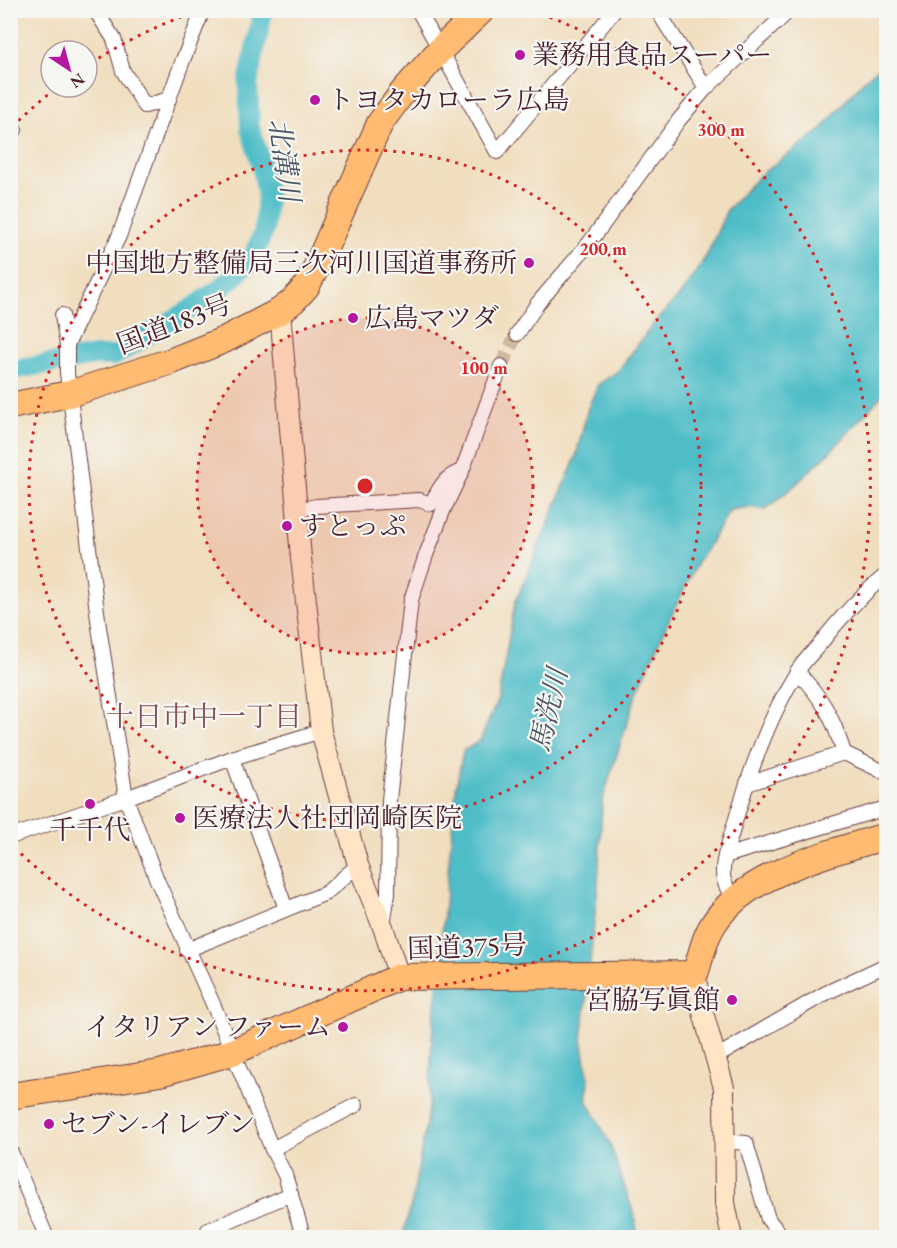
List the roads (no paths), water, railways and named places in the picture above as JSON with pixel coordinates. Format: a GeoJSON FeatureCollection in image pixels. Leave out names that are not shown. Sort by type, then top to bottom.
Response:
{"type":"FeatureCollection","features":[{"type":"Feature","properties":{"kind":"highway","name":"国道183号"},"geometry":{"type":"LineString","coordinates":[[10,406],[68,383],[192,353],[224,340],[280,311],[293,301],[306,287],[318,264],[380,123],[402,93],[440,50],[482,10]]}},
{"type":"Feature","properties":{"kind":"highway"},"geometry":{"type":"LineString","coordinates":[[685,973],[710,929],[733,900],[768,877],[812,859],[886,836]]}},
{"type":"Feature","properties":{"kind":"highway","name":"国道375号"},"geometry":{"type":"LineString","coordinates":[[10,1096],[159,1073],[234,1052],[410,977],[685,973]]}},
{"type":"Feature","properties":{"kind":"street"},"geometry":{"type":"LineString","coordinates":[[68,349],[119,236],[203,10]]}},
{"type":"Feature","properties":{"kind":"street"},"geometry":{"type":"LineString","coordinates":[[418,10],[497,152],[615,10]]}},
{"type":"Feature","properties":{"kind":"street"},"geometry":{"type":"LineString","coordinates":[[657,10],[705,88]]}},
{"type":"Feature","properties":{"kind":"street"},"geometry":{"type":"LineString","coordinates":[[517,334],[538,303],[590,242],[705,88],[790,10]]}},
{"type":"Feature","properties":{"kind":"street"},"geometry":{"type":"LineString","coordinates":[[97,13],[114,39],[123,71],[145,106],[169,99]]}},
{"type":"Feature","properties":{"kind":"street"},"geometry":{"type":"LineString","coordinates":[[280,311],[296,510],[321,731],[358,865],[383,927],[410,977]]}},
{"type":"Feature","properties":{"kind":"street"},"geometry":{"type":"LineString","coordinates":[[62,315],[68,349],[68,383],[99,627],[126,798],[157,880],[234,1052],[272,1149],[285,1175],[301,1229],[301,1238]]}},
{"type":"Feature","properties":{"kind":"street"},"geometry":{"type":"LineString","coordinates":[[383,927],[388,894],[389,800],[411,600],[443,511],[462,471],[501,366]]}},
{"type":"Feature","properties":{"kind":"street"},"geometry":{"type":"LineString","coordinates":[[296,510],[317,506],[419,500],[431,504],[443,481],[453,473],[462,471]]}},
{"type":"Feature","properties":{"kind":"street"},"geometry":{"type":"LineString","coordinates":[[733,900],[723,882],[722,868],[747,784],[778,706],[797,671],[853,603],[885,579]]}},
{"type":"Feature","properties":{"kind":"street"},"geometry":{"type":"LineString","coordinates":[[797,671],[818,694],[834,721],[844,753]]}},
{"type":"Feature","properties":{"kind":"street"},"geometry":{"type":"LineString","coordinates":[[10,837],[126,798],[232,758],[321,731]]}},
{"type":"Feature","properties":{"kind":"street"},"geometry":{"type":"LineString","coordinates":[[747,784],[844,753],[886,773]]}},
{"type":"Feature","properties":{"kind":"street"},"geometry":{"type":"LineString","coordinates":[[232,758],[286,909]]}},
{"type":"Feature","properties":{"kind":"street"},"geometry":{"type":"LineString","coordinates":[[725,856],[886,808]]}},
{"type":"Feature","properties":{"kind":"street"},"geometry":{"type":"LineString","coordinates":[[187,950],[326,893],[358,865]]}},
{"type":"Feature","properties":{"kind":"street"},"geometry":{"type":"LineString","coordinates":[[716,1056],[826,993],[886,965]]}},
{"type":"Feature","properties":{"kind":"street"},"geometry":{"type":"LineString","coordinates":[[685,973],[700,1005],[724,1088],[725,1203],[732,1238]]}},
{"type":"Feature","properties":{"kind":"street"},"geometry":{"type":"LineString","coordinates":[[272,1149],[356,1105]]}},
{"type":"Feature","properties":{"kind":"street"},"geometry":{"type":"LineString","coordinates":[[723,1141],[746,1143],[768,1219],[783,1238]]}},
{"type":"Feature","properties":{"kind":"street"},"geometry":{"type":"LineString","coordinates":[[10,1150],[47,1238]]}},
{"type":"Feature","properties":{"kind":"street"},"geometry":{"type":"LineString","coordinates":[[208,1230],[291,1194]]}},
{"type":"Feature","properties":{"kind":"street"},"geometry":{"type":"LineString","coordinates":[[882,1238],[886,1234]]}},
{"type":"Feature","properties":{"kind":"water","name":"馬洗川"},"geometry":{"type":"Polygon","coordinates":[[[886,62],[886,391],[834,448],[765,510],[749,507],[730,510],[697,563],[666,626],[636,695],[602,801],[598,885],[582,1039],[589,1083],[586,1098],[610,1144],[636,1221],[637,1237],[402,1238],[412,1202],[429,1108],[432,1038],[456,789],[463,751],[480,741],[498,699],[515,603],[576,457],[588,408],[598,385],[618,371],[655,322],[681,294],[707,255],[727,210],[760,175],[821,130],[864,80],[886,62]]]}},
{"type":"Feature","properties":{"kind":"waterway","name":"北溝川"},"geometry":{"type":"LineString","coordinates":[[10,370],[95,356],[114,356],[218,290],[235,276],[254,255],[264,231],[267,197],[262,167],[250,128],[248,84],[263,10]]}},
{"type":"Feature","properties":{"kind":"tunnel"},"geometry":{"type":"LineString","coordinates":[[501,366],[517,334]]}},
{"type":"Feature","properties":{"kind":"place","name":"業務用食品スーパー"},"geometry":{"type":"Point","coordinates":[520,55]}},
{"type":"Feature","properties":{"kind":"place","name":"トヨタカローラ広島"},"geometry":{"type":"Point","coordinates":[315,100]}},
{"type":"Feature","properties":{"kind":"place","name":"中国地方整備局三次河川国道事務所"},"geometry":{"type":"Point","coordinates":[529,263]}},
{"type":"Feature","properties":{"kind":"place","name":"広島マツダ"},"geometry":{"type":"Point","coordinates":[353,318]}},
{"type":"Feature","properties":{"kind":"place","name":"すとっぷ"},"geometry":{"type":"Point","coordinates":[287,526]}},
{"type":"Feature","properties":{"kind":"place","name":"千千代"},"geometry":{"type":"Point","coordinates":[90,804]}},
{"type":"Feature","properties":{"kind":"place","name":"医療法人社団岡崎医院"},"geometry":{"type":"Point","coordinates":[180,818]}},
{"type":"Feature","properties":{"kind":"place","name":"宮脇写眞館"},"geometry":{"type":"Point","coordinates":[732,1000]}},
{"type":"Feature","properties":{"kind":"place","name":"イタリアン ファーム"},"geometry":{"type":"Point","coordinates":[343,1027]}},
{"type":"Feature","properties":{"kind":"place","name":"セブン-イレブン"},"geometry":{"type":"Point","coordinates":[49,1124]}},
{"type":"Feature","properties":{"kind":"district","name":"十日市中一丁目"},"geometry":{"type":"Point","coordinates":[204,716]}}]}
